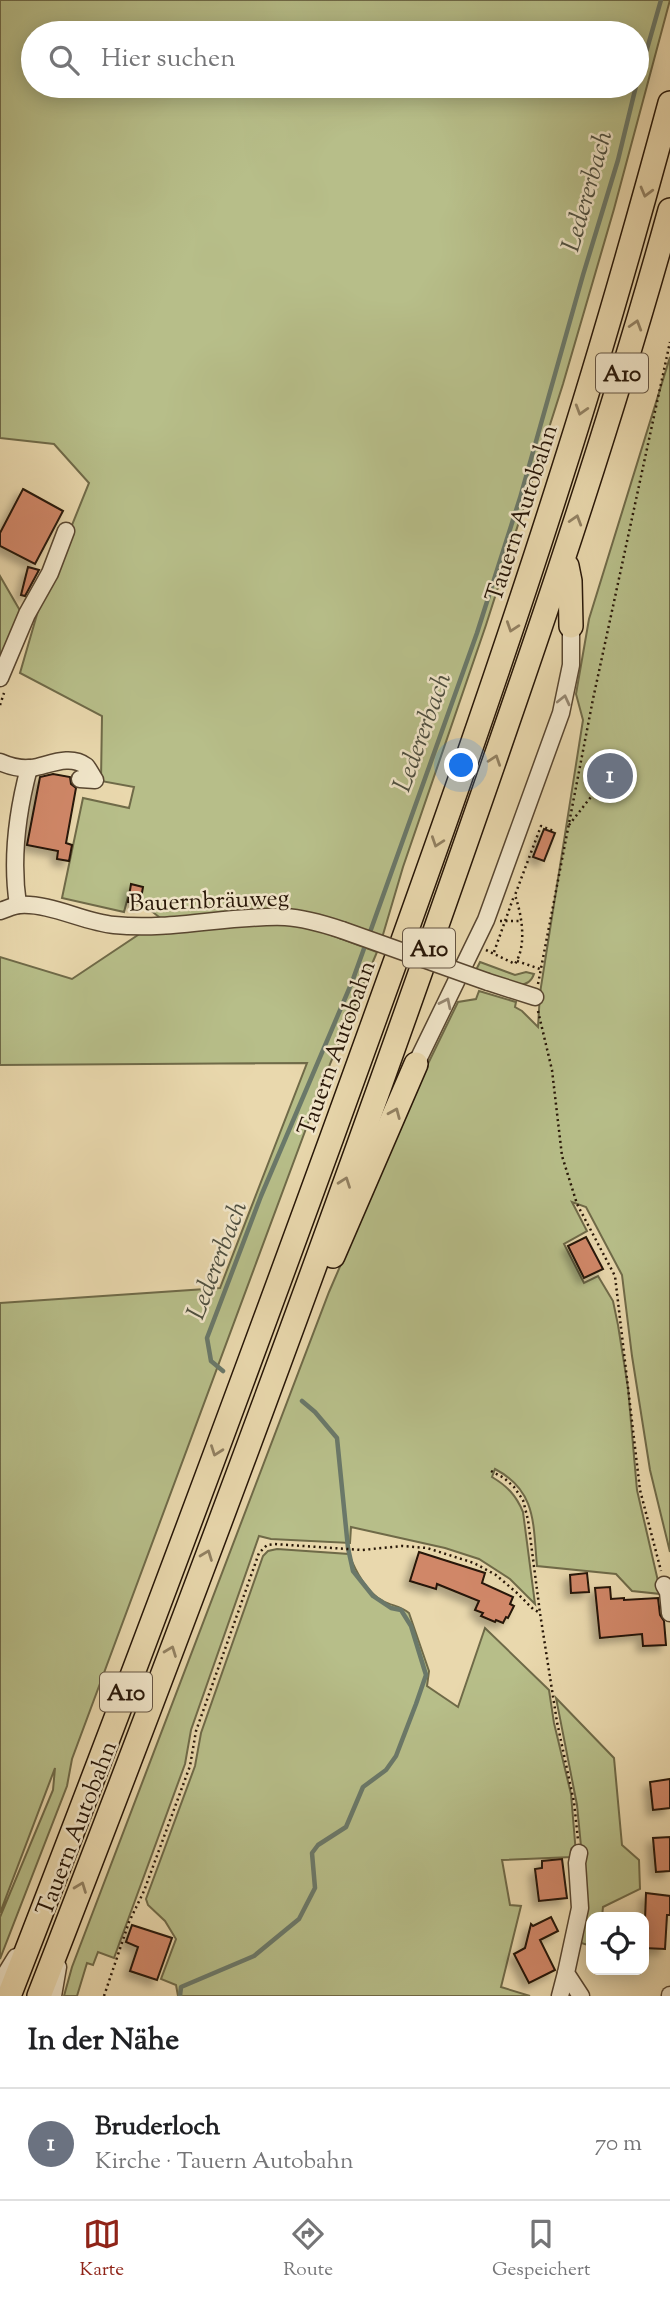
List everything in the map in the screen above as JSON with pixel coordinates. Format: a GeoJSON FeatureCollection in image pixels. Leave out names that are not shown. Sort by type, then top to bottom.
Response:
{"type":"FeatureCollection","features":[{"type":"Feature","properties":{"kind":"highway","name":"Tauern Autobahn"},"geometry":{"type":"LineString","coordinates":[[9,1996],[269,1311],[504,650],[561,478],[624,271],[670,103]]}},
{"type":"Feature","properties":{"kind":"highway","name":"Tauern Autobahn"},"geometry":{"type":"LineString","coordinates":[[39,1996],[288,1338],[401,1030],[565,556],[670,210]]}},
{"type":"Feature","properties":{"kind":"highway"},"geometry":{"type":"LineString","coordinates":[[565,556],[571,626]]}},
{"type":"Feature","properties":{"kind":"highway"},"geometry":{"type":"LineString","coordinates":[[288,1338],[320,1288],[416,1064]]}},
{"type":"Feature","properties":{"kind":"street"},"geometry":{"type":"LineString","coordinates":[[0,678],[27,614],[50,573],[66,531]]}},
{"type":"Feature","properties":{"kind":"street"},"geometry":{"type":"LineString","coordinates":[[416,1064],[486,920],[561,713],[571,665],[571,626]]}},
{"type":"Feature","properties":{"kind":"street"},"geometry":{"type":"LineString","coordinates":[[0,762],[29,768],[65,760],[76,762],[86,767],[95,780],[80,779]]}},
{"type":"Feature","properties":{"kind":"street"},"geometry":{"type":"LineString","coordinates":[[18,905],[15,880],[16,847],[20,804],[29,768]]}},
{"type":"Feature","properties":{"kind":"street","name":"Bauernbräuweg"},"geometry":{"type":"LineString","coordinates":[[0,911],[18,905],[36,906],[97,923],[135,927],[287,917],[318,922],[535,997]]}},
{"type":"Feature","properties":{"kind":"street"},"geometry":{"type":"LineString","coordinates":[[664,1585],[668,1592],[670,1613]]}},
{"type":"Feature","properties":{"kind":"street"},"geometry":{"type":"LineString","coordinates":[[560,1996],[580,1908],[577,1863],[579,1853]]}},
{"type":"Feature","properties":{"kind":"street"},"geometry":{"type":"LineString","coordinates":[[0,1983],[38,1922]]}},
{"type":"Feature","properties":{"kind":"street"},"geometry":{"type":"LineString","coordinates":[[53,1996],[64,1932]]}},
{"type":"Feature","properties":{"kind":"street"},"geometry":{"type":"LineString","coordinates":[[566,1973],[581,1996]]}},
{"type":"Feature","properties":{"kind":"path"},"geometry":{"type":"LineString","coordinates":[[664,1585],[640,1490],[615,1276],[577,1204],[562,1156],[551,1070],[535,997],[593,699],[670,342]]}},
{"type":"Feature","properties":{"kind":"path"},"geometry":{"type":"LineString","coordinates":[[568,825],[608,775]]}},
{"type":"Feature","properties":{"kind":"path"},"geometry":{"type":"LineString","coordinates":[[494,952],[541,826],[554,831]]}},
{"type":"Feature","properties":{"kind":"path"},"geometry":{"type":"LineString","coordinates":[[515,895],[520,911],[522,941],[517,961]]}},
{"type":"Feature","properties":{"kind":"path"},"geometry":{"type":"LineString","coordinates":[[486,920],[521,920]]}},
{"type":"Feature","properties":{"kind":"path"},"geometry":{"type":"LineString","coordinates":[[473,947],[494,952],[515,964],[517,961]]}},
{"type":"Feature","properties":{"kind":"path"},"geometry":{"type":"LineString","coordinates":[[517,961],[528,967],[541,969]]}},
{"type":"Feature","properties":{"kind":"path"},"geometry":{"type":"LineString","coordinates":[[491,1471],[514,1487],[523,1500],[528,1520],[557,1722],[574,1802],[579,1853]]}},
{"type":"Feature","properties":{"kind":"path"},"geometry":{"type":"LineString","coordinates":[[104,1996],[129,1922],[144,1891],[190,1766],[196,1731],[259,1553],[267,1545],[362,1550],[402,1546],[427,1548],[474,1563],[496,1575],[540,1614]]}},
{"type":"Feature","properties":{"kind":"green space"},"geometry":{"type":"Polygon","coordinates":[[[0,0],[670,0],[649,78],[649,21],[21,21],[21,98],[644,98],[563,384],[382,938],[337,920],[164,921],[129,893],[124,912],[62,898],[83,798],[129,808],[134,787],[101,781],[102,716],[20,673],[40,604],[89,483],[54,444],[0,438],[0,0]]]}},
{"type":"Feature","properties":{"kind":"green space"},"geometry":{"type":"Polygon","coordinates":[[[670,357],[670,1552],[650,1470],[622,1275],[586,1207],[572,1202],[587,1231],[564,1244],[584,1283],[598,1276],[613,1301],[628,1388],[637,1490],[661,1594],[632,1591],[616,1574],[537,1566],[533,1523],[526,1499],[509,1478],[495,1469],[492,1477],[510,1492],[523,1512],[535,1604],[510,1579],[479,1559],[445,1548],[351,1527],[350,1543],[259,1536],[191,1730],[185,1764],[114,1958],[98,1952],[93,1965],[87,1963],[77,1996],[64,1996],[72,1967],[329,1292],[423,1074],[458,1002],[476,999],[479,991],[516,1002],[515,1007],[538,1027],[540,993],[583,720],[576,694],[589,619],[670,357]]]}},
{"type":"Feature","properties":{"kind":"green space"},"geometry":{"type":"Polygon","coordinates":[[[0,576],[22,614],[0,663],[0,576]]]}},
{"type":"Feature","properties":{"kind":"green space"},"geometry":{"type":"Polygon","coordinates":[[[274,922],[307,926],[377,952],[330,1064],[72,1759],[67,1786],[0,1959],[0,1917],[53,1790],[55,1768],[0,1913],[0,1303],[220,1288],[307,1063],[0,1065],[0,957],[72,979],[144,931],[203,930],[274,922]]]}},
{"type":"Feature","properties":{"kind":"green space"},"geometry":{"type":"Polygon","coordinates":[[[480,962],[515,975],[526,972],[534,974],[530,981],[516,985],[476,970],[480,962]]]}},
{"type":"Feature","properties":{"kind":"green space"},"geometry":{"type":"Polygon","coordinates":[[[277,1549],[349,1554],[358,1574],[372,1593],[409,1613],[429,1671],[427,1686],[458,1707],[485,1628],[549,1690],[571,1794],[576,1854],[572,1857],[502,1860],[510,1905],[521,1906],[501,1987],[530,1996],[178,1996],[176,1985],[161,1979],[176,1939],[146,1899],[195,1766],[201,1733],[263,1556],[268,1551],[277,1549]]]}},
{"type":"Feature","properties":{"kind":"green space"},"geometry":{"type":"Polygon","coordinates":[[[556,1698],[614,1758],[622,1845],[639,1860],[640,1889],[603,1907],[602,1912],[586,1912],[586,1944],[578,1942],[583,1867],[577,1805],[556,1698]]]}},
{"type":"Feature","properties":{"kind":"building"},"geometry":{"type":"Polygon","coordinates":[[[23,489],[63,511],[35,564],[0,546],[0,533],[23,489]]]}},
{"type":"Feature","properties":{"kind":"building"},"geometry":{"type":"Polygon","coordinates":[[[28,567],[39,570],[25,596],[21,595],[28,567]]]}},
{"type":"Feature","properties":{"kind":"building"},"geometry":{"type":"Polygon","coordinates":[[[53,774],[70,777],[71,784],[76,788],[66,843],[72,845],[69,861],[57,859],[58,851],[27,845],[40,777],[53,774]]]}},
{"type":"Feature","properties":{"kind":"building"},"geometry":{"type":"Polygon","coordinates":[[[544,829],[555,833],[544,861],[533,857],[544,829]]]}},
{"type":"Feature","properties":{"kind":"building"},"geometry":{"type":"Polygon","coordinates":[[[131,884],[143,887],[140,904],[128,902],[131,884]]]}},
{"type":"Feature","properties":{"kind":"building"},"geometry":{"type":"Polygon","coordinates":[[[586,1237],[603,1269],[584,1278],[568,1246],[586,1237]]]}},
{"type":"Feature","properties":{"kind":"building"},"geometry":{"type":"Polygon","coordinates":[[[419,1552],[485,1573],[482,1583],[513,1597],[510,1604],[514,1606],[508,1618],[506,1617],[503,1623],[496,1620],[495,1622],[475,1610],[479,1601],[437,1584],[436,1589],[410,1581],[419,1552]]]}},
{"type":"Feature","properties":{"kind":"building"},"geometry":{"type":"Polygon","coordinates":[[[587,1573],[589,1592],[571,1593],[570,1575],[587,1573]]]}},
{"type":"Feature","properties":{"kind":"building"},"geometry":{"type":"Polygon","coordinates":[[[610,1587],[611,1599],[658,1598],[666,1645],[643,1646],[642,1634],[600,1638],[595,1588],[610,1587]]]}},
{"type":"Feature","properties":{"kind":"building"},"geometry":{"type":"Polygon","coordinates":[[[670,1779],[670,1808],[653,1810],[650,1782],[670,1779]]]}},
{"type":"Feature","properties":{"kind":"building"},"geometry":{"type":"Polygon","coordinates":[[[670,1837],[670,1871],[656,1872],[653,1838],[670,1837]]]}},
{"type":"Feature","properties":{"kind":"building"},"geometry":{"type":"Polygon","coordinates":[[[562,1859],[567,1898],[539,1901],[535,1869],[542,1868],[542,1861],[562,1859]]]}},
{"type":"Feature","properties":{"kind":"building"},"geometry":{"type":"Polygon","coordinates":[[[646,1893],[670,1896],[665,1949],[649,1948],[649,1912],[645,1912],[646,1893]]]}},
{"type":"Feature","properties":{"kind":"building"},"geometry":{"type":"Polygon","coordinates":[[[551,1917],[558,1931],[540,1940],[555,1970],[529,1983],[514,1954],[525,1948],[531,1924],[533,1926],[551,1917]]]}},
{"type":"Feature","properties":{"kind":"building"},"geometry":{"type":"Polygon","coordinates":[[[132,1925],[172,1938],[157,1980],[130,1971],[138,1947],[126,1942],[132,1925]]]}},
{"type":"Feature","properties":{"kind":"waterway","name":"Ledererbach"},"geometry":{"type":"LineString","coordinates":[[649,42],[661,0]]}},
{"type":"Feature","properties":{"kind":"waterway","name":"Ledererbach"},"geometry":{"type":"LineString","coordinates":[[369,935],[477,633],[520,498],[618,160],[633,98]]}},
{"type":"Feature","properties":{"kind":"waterway","name":"Ledererbach"},"geometry":{"type":"LineString","coordinates":[[223,1371],[211,1361],[207,1338],[261,1196],[366,943]]}},
{"type":"Feature","properties":{"kind":"waterway","name":"Ledererbach"},"geometry":{"type":"LineString","coordinates":[[180,1996],[181,1987],[254,1956],[299,1919],[315,1888],[312,1853],[318,1845],[346,1827],[363,1787],[386,1770],[396,1756],[426,1675],[411,1626],[401,1610],[391,1608],[373,1596],[353,1571],[348,1548],[337,1438],[302,1401]]}},
{"type":"Feature","properties":{"kind":"place","name":"Bruderloch"},"geometry":{"type":"Point","coordinates":[610,776]}}]}
